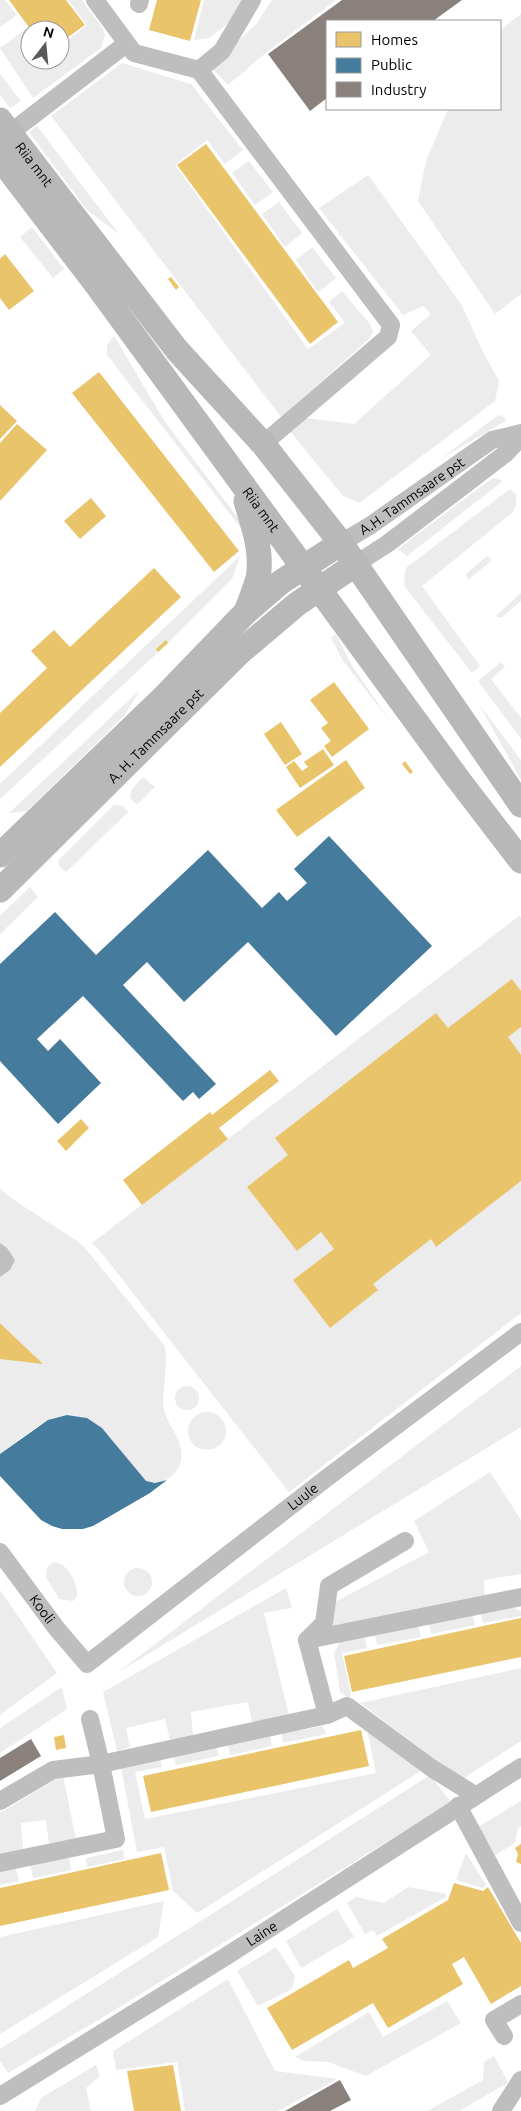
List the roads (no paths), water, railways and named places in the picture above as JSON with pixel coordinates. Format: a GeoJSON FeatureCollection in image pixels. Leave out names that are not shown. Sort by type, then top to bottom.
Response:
{"type":"FeatureCollection","features":[{"type":"Feature","properties":{"kind":"main road","name":"Riia mnt"},"geometry":{"type":"LineString","coordinates":[[3,131],[177,350],[263,444],[341,543],[521,805]]}},
{"type":"Feature","properties":{"kind":"main road","name":"Riia mnt"},"geometry":{"type":"LineString","coordinates":[[0,158],[96,284],[458,780],[521,861]]}},
{"type":"Feature","properties":{"kind":"main road"},"geometry":{"type":"LineString","coordinates":[[242,484],[256,531],[260,559],[258,578],[246,612]]}},
{"type":"Feature","properties":{"kind":"main road","name":"A.H. Tammsaare pst"},"geometry":{"type":"LineString","coordinates":[[304,567],[341,543]]}},
{"type":"Feature","properties":{"kind":"main road","name":"A.H. Tammsaare pst"},"geometry":{"type":"LineString","coordinates":[[318,588],[356,564]]}},
{"type":"Feature","properties":{"kind":"main road","name":"A. H. Tammsaare pst"},"geometry":{"type":"LineString","coordinates":[[0,855],[165,696],[246,612],[281,582],[304,567]]}},
{"type":"Feature","properties":{"kind":"main road","name":"A. H. Tammsaare pst"},"geometry":{"type":"LineString","coordinates":[[0,890],[239,653],[275,621],[318,588]]}},
{"type":"Feature","properties":{"kind":"street"},"geometry":{"type":"LineString","coordinates":[[95,0],[134,53],[199,70],[391,325],[388,337],[263,444]]}},
{"type":"Feature","properties":{"kind":"street"},"geometry":{"type":"LineString","coordinates":[[199,70],[222,51],[252,0]]}},
{"type":"Feature","properties":{"kind":"street"},"geometry":{"type":"LineString","coordinates":[[3,131],[126,44]]}},
{"type":"Feature","properties":{"kind":"street","name":"A.H. Tammsaare pst"},"geometry":{"type":"LineString","coordinates":[[341,543],[371,525],[492,440],[521,433]]}},
{"type":"Feature","properties":{"kind":"street","name":"A.H. Tammsaare pst"},"geometry":{"type":"LineString","coordinates":[[356,564],[387,544],[505,454],[521,437]]}},
{"type":"Feature","properties":{"kind":"street","name":"Luule"},"geometry":{"type":"LineString","coordinates":[[87,1664],[321,1482],[521,1332]]}},
{"type":"Feature","properties":{"kind":"street"},"geometry":{"type":"LineString","coordinates":[[307,1640],[324,1624],[329,1586],[405,1541]]}},
{"type":"Feature","properties":{"kind":"street","name":"Kooli"},"geometry":{"type":"LineString","coordinates":[[0,1552],[57,1629],[87,1664]]}},
{"type":"Feature","properties":{"kind":"street"},"geometry":{"type":"LineString","coordinates":[[307,1640],[521,1597]]}},
{"type":"Feature","properties":{"kind":"street"},"geometry":{"type":"LineString","coordinates":[[307,1640],[327,1715]]}},
{"type":"Feature","properties":{"kind":"street"},"geometry":{"type":"LineString","coordinates":[[0,1801],[53,1770],[101,1764],[327,1715],[347,1706],[433,1769],[475,1795]]}},
{"type":"Feature","properties":{"kind":"street"},"geometry":{"type":"LineString","coordinates":[[0,1863],[116,1839],[90,1719]]}},
{"type":"Feature","properties":{"kind":"street","name":"Laine"},"geometry":{"type":"LineString","coordinates":[[0,2096],[225,1957],[521,1767]]}},
{"type":"Feature","properties":{"kind":"street"},"geometry":{"type":"LineString","coordinates":[[458,1806],[521,1922]]}},
{"type":"Feature","properties":{"kind":"street"},"geometry":{"type":"LineString","coordinates":[[504,2036],[494,2020],[521,2004]]}},
{"type":"Feature","properties":{"kind":"street"},"geometry":{"type":"LineString","coordinates":[[502,2111],[521,2080]]}}]}
